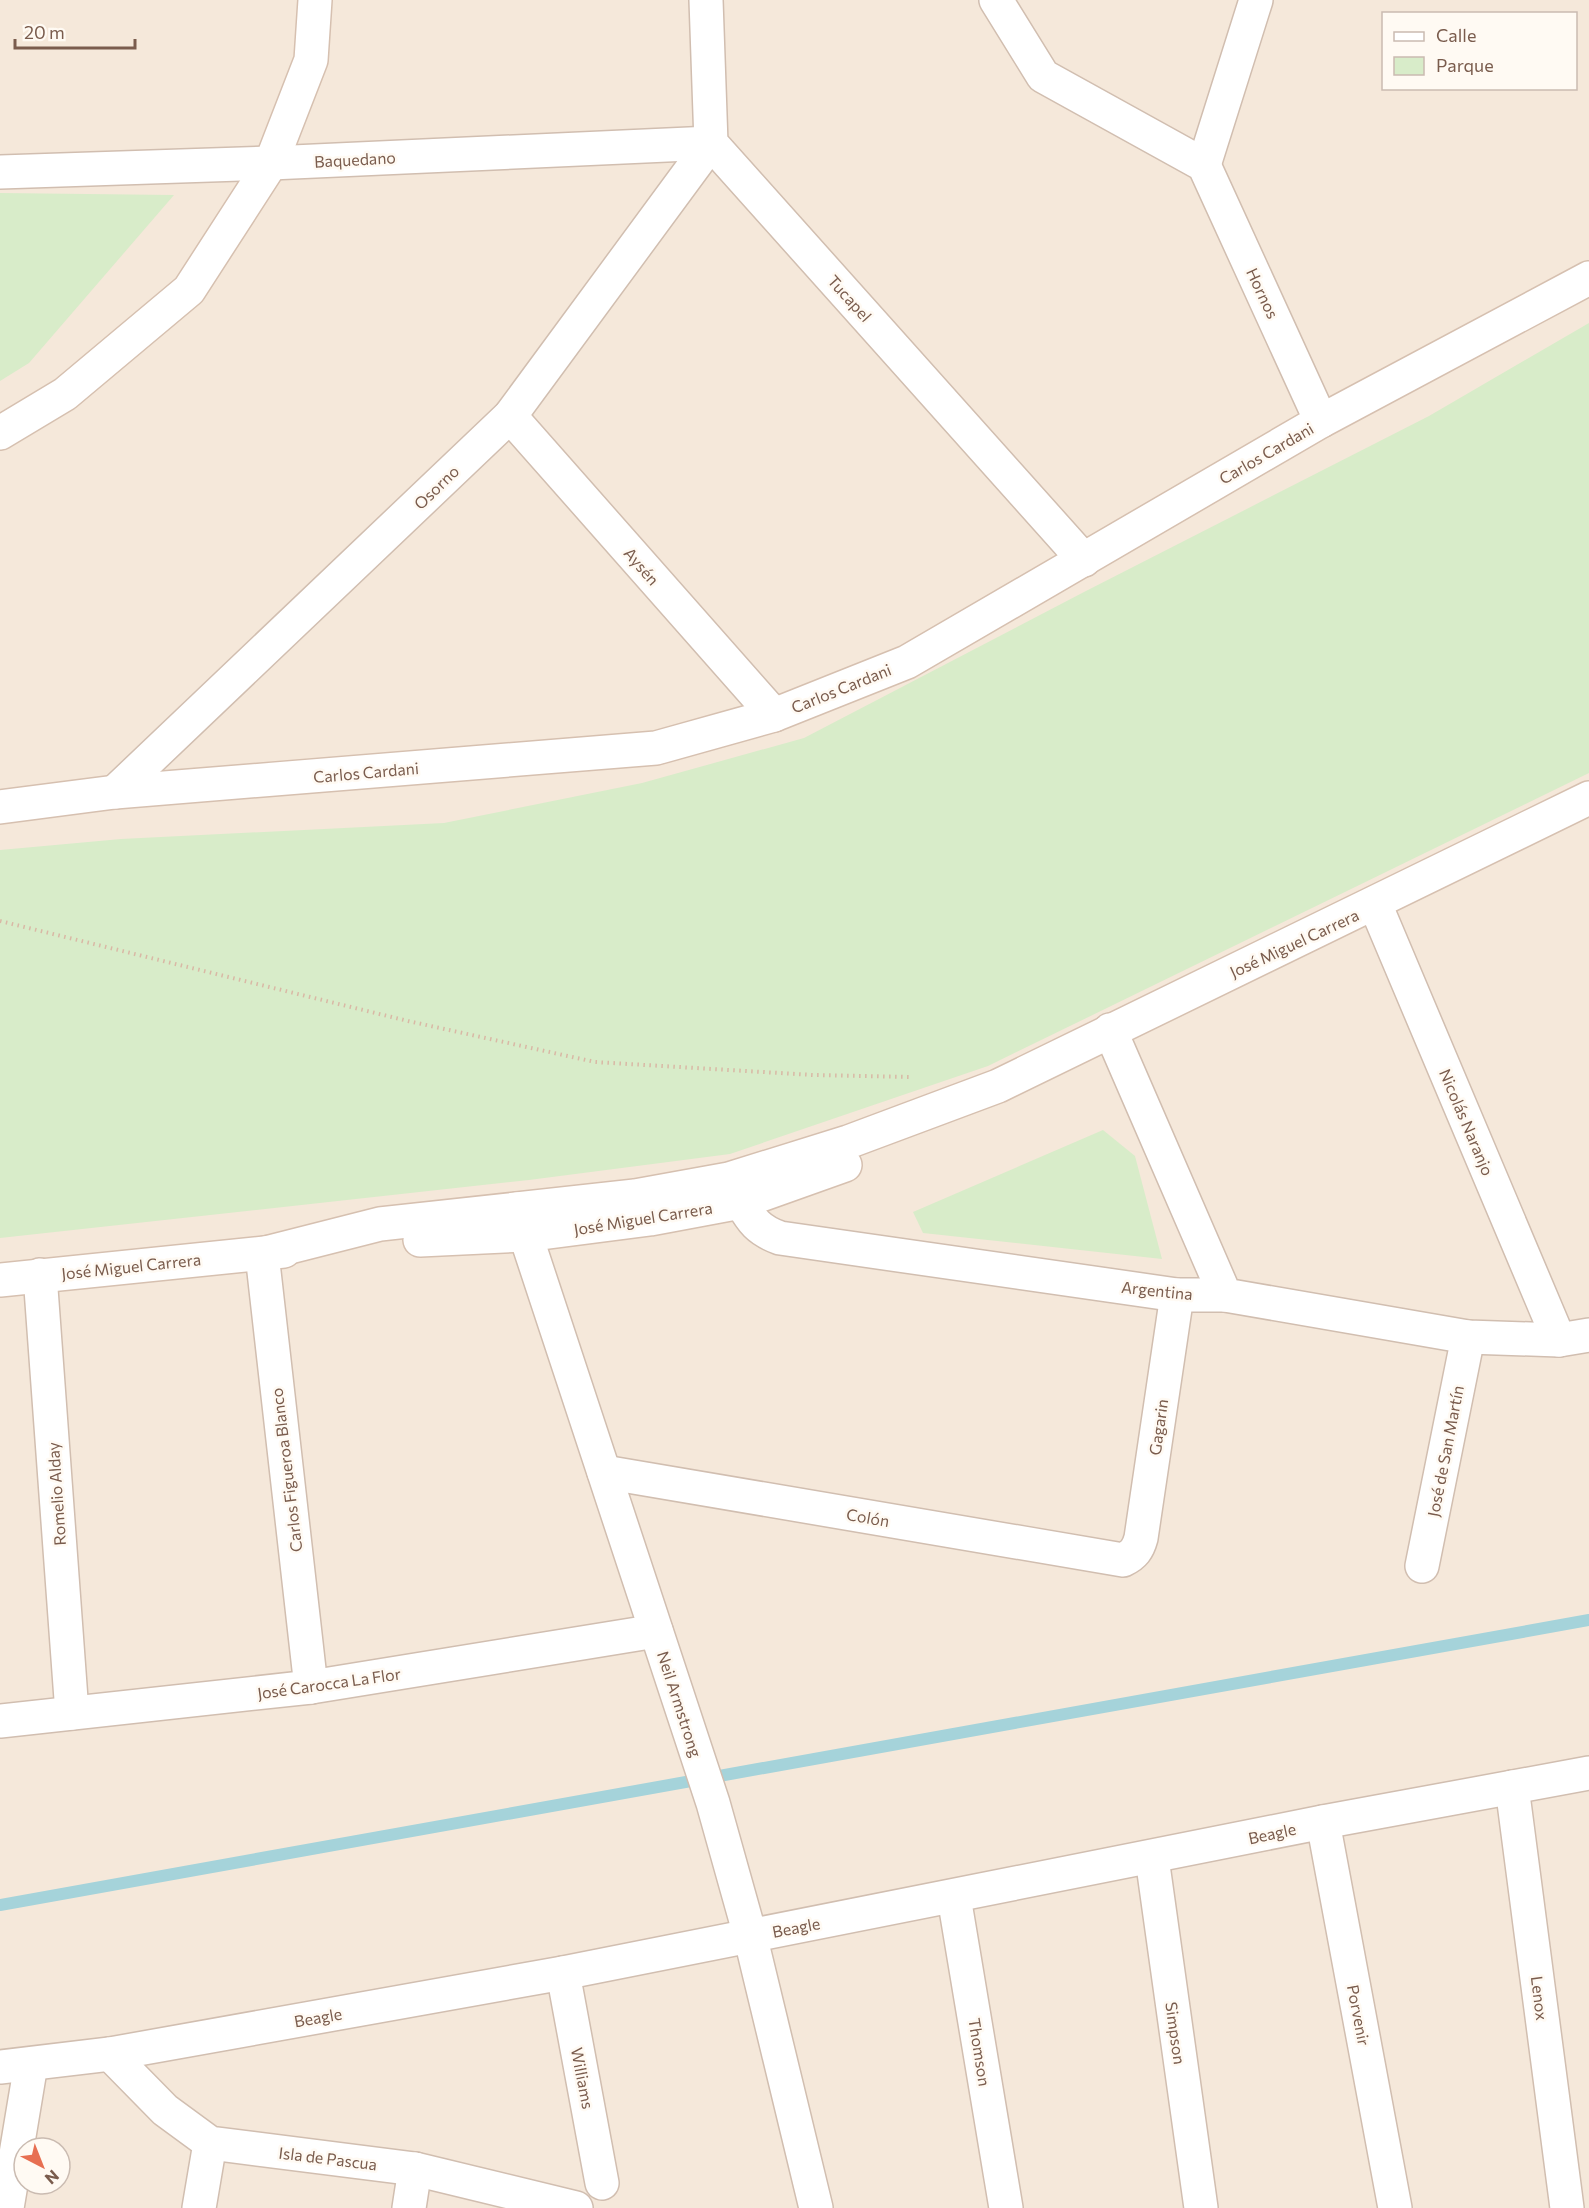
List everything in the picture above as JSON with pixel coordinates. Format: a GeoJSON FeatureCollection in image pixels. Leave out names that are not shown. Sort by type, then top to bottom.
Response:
{"type":"FeatureCollection","features":[{"type":"Feature","properties":{"kind":"street"},"geometry":{"type":"LineString","coordinates":[[0,433],[65,394],[189,290],[271,163],[311,60],[315,0]]}},
{"type":"Feature","properties":{"kind":"street"},"geometry":{"type":"LineString","coordinates":[[706,0],[711,143]]}},
{"type":"Feature","properties":{"kind":"street"},"geometry":{"type":"LineString","coordinates":[[996,0],[1042,76],[1204,165],[1256,0]]}},
{"type":"Feature","properties":{"kind":"street","name":"Baquedano"},"geometry":{"type":"LineString","coordinates":[[0,172],[271,163],[711,143]]}},
{"type":"Feature","properties":{"kind":"street","name":"Osorno"},"geometry":{"type":"LineString","coordinates":[[115,792],[510,416],[711,143]]}},
{"type":"Feature","properties":{"kind":"street","name":"Tucapel"},"geometry":{"type":"LineString","coordinates":[[711,143],[1084,560]]}},
{"type":"Feature","properties":{"kind":"street","name":"Hornos"},"geometry":{"type":"LineString","coordinates":[[1204,165],[1321,421]]}},
{"type":"Feature","properties":{"kind":"street","name":"Carlos Cardani"},"geometry":{"type":"LineString","coordinates":[[0,807],[115,792],[656,748],[774,715],[907,662],[1321,421],[1589,278]]}},
{"type":"Feature","properties":{"kind":"street","name":"Aysén"},"geometry":{"type":"LineString","coordinates":[[510,416],[774,715]]}},
{"type":"Feature","properties":{"kind":"street","name":"José Miguel Carrera"},"geometry":{"type":"LineString","coordinates":[[0,1280],[262,1254],[380,1224],[650,1219],[741,1202],[841,1166],[923,1132],[998,1086],[1589,798]]}},
{"type":"Feature","properties":{"kind":"street","name":"Nicolás Naranjo"},"geometry":{"type":"LineString","coordinates":[[1375,904],[1574,1338]]}},
{"type":"Feature","properties":{"kind":"street"},"geometry":{"type":"LineString","coordinates":[[1110,1030],[1225,1295]]}},
{"type":"Feature","properties":{"kind":"street","name":"José Miguel Carrera"},"geometry":{"type":"LineString","coordinates":[[521,1222],[635,1196],[729,1179],[848,1142],[998,1086]]}},
{"type":"Feature","properties":{"kind":"street","name":"Argentina"},"geometry":{"type":"LineString","coordinates":[[741,1202],[752,1221],[766,1233],[780,1238],[1177,1295],[1225,1295],[1468,1337],[1574,1338]]}},
{"type":"Feature","properties":{"kind":"street","name":"Neil Armstrong"},"geometry":{"type":"LineString","coordinates":[[521,1222],[712,1803],[750,1935],[816,2208]]}},
{"type":"Feature","properties":{"kind":"street","name":"Carlos Figueroa Blanco"},"geometry":{"type":"LineString","coordinates":[[262,1254],[311,1687]]}},
{"type":"Feature","properties":{"kind":"street","name":"Romelio Alday"},"geometry":{"type":"LineString","coordinates":[[40,1275],[72,1713]]}},
{"type":"Feature","properties":{"kind":"street","name":"Gagarin"},"geometry":{"type":"LineString","coordinates":[[1131,1556],[1138,1550],[1141,1538],[1177,1295]]}},
{"type":"Feature","properties":{"kind":"street","name":"José de San Martín"},"geometry":{"type":"LineString","coordinates":[[1422,1566],[1468,1337]]}},
{"type":"Feature","properties":{"kind":"street","name":"Colón"},"geometry":{"type":"LineString","coordinates":[[604,1472],[1114,1560],[1123,1560],[1131,1556]]}},
{"type":"Feature","properties":{"kind":"street","name":"José Carocca La Flor"},"geometry":{"type":"LineString","coordinates":[[0,1721],[311,1687],[656,1631]]}},
{"type":"Feature","properties":{"kind":"street","name":"Beagle"},"geometry":{"type":"LineString","coordinates":[[15,2065],[110,2054],[563,1974],[1323,1822],[1589,1773]]}},
{"type":"Feature","properties":{"kind":"street","name":"Lenox"},"geometry":{"type":"LineString","coordinates":[[1512,1787],[1567,2208]]}},
{"type":"Feature","properties":{"kind":"street","name":"Porvenir"},"geometry":{"type":"LineString","coordinates":[[1323,1822],[1395,2208]]}},
{"type":"Feature","properties":{"kind":"street","name":"Simpson"},"geometry":{"type":"LineString","coordinates":[[1152,1857],[1201,2208]]}},
{"type":"Feature","properties":{"kind":"street","name":"Thomson"},"geometry":{"type":"LineString","coordinates":[[954,1897],[1006,2208]]}},
{"type":"Feature","properties":{"kind":"street","name":"Williams"},"geometry":{"type":"LineString","coordinates":[[563,1974],[602,2183]]}},
{"type":"Feature","properties":{"kind":"street"},"geometry":{"type":"LineString","coordinates":[[110,2054],[165,2110],[210,2144],[199,2208]]}},
{"type":"Feature","properties":{"kind":"street"},"geometry":{"type":"LineString","coordinates":[[7,2208],[15,2065]]}},
{"type":"Feature","properties":{"kind":"street","name":"Isla de Pascua"},"geometry":{"type":"LineString","coordinates":[[210,2144],[415,2169],[576,2208]]}},
{"type":"Feature","properties":{"kind":"street"},"geometry":{"type":"LineString","coordinates":[[409,2208],[415,2169]]}},
{"type":"Feature","properties":{"kind":"path"},"geometry":{"type":"LineString","coordinates":[[0,921],[408,1021],[595,1062],[813,1075],[917,1077]]}},
{"type":"Feature","properties":{"kind":"shaded area"},"geometry":{"type":"Polygon","coordinates":[[[0,0],[1589,0],[1589,2208],[0,2208],[0,0]]]}},
{"type":"Feature","properties":{"kind":"green space"},"geometry":{"type":"Polygon","coordinates":[[[0,193],[174,195],[29,363],[0,381],[0,193]]]}},
{"type":"Feature","properties":{"kind":"green space"},"geometry":{"type":"Polygon","coordinates":[[[1589,323],[1589,773],[988,1066],[730,1154],[529,1180],[0,1238],[0,850],[121,839],[444,823],[642,783],[804,738],[1429,416],[1589,323]]]}},
{"type":"Feature","properties":{"kind":"green space"},"geometry":{"type":"Polygon","coordinates":[[[1103,1130],[1135,1156],[1162,1259],[923,1233],[913,1212],[1103,1130]]]}},
{"type":"Feature","properties":{"kind":"waterway"},"geometry":{"type":"LineString","coordinates":[[0,1905],[1589,1620]]}}]}
